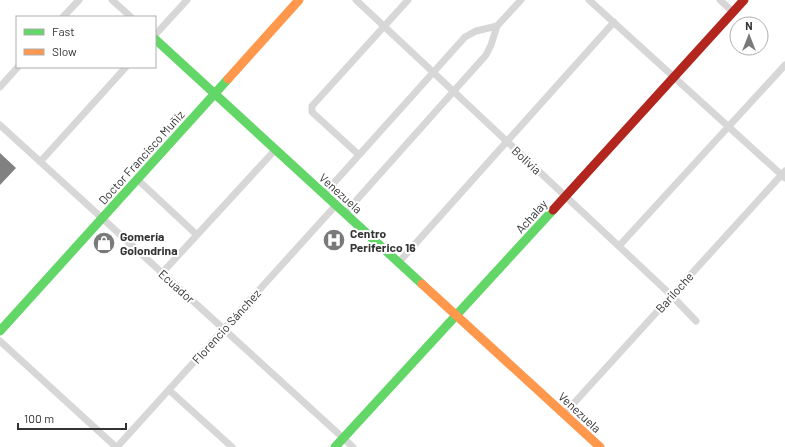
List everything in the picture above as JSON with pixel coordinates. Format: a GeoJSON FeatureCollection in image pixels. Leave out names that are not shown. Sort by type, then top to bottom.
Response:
{"type":"FeatureCollection","features":[{"type":"Feature","properties":{"kind":"street"},"geometry":{"type":"LineString","coordinates":[[64,16],[79,0]]}},
{"type":"Feature","properties":{"kind":"street"},"geometry":{"type":"LineString","coordinates":[[112,0],[130,16]]}},
{"type":"Feature","properties":{"kind":"street"},"geometry":{"type":"LineString","coordinates":[[156,35],[187,0]]}},
{"type":"Feature","properties":{"kind":"street","name":"Doctor Francisco Muñiz"},"geometry":{"type":"LineString","coordinates":[[0,331],[299,0]]}},
{"type":"Feature","properties":{"kind":"street","name":"Bolivia"},"geometry":{"type":"LineString","coordinates":[[356,0],[696,320]]}},
{"type":"Feature","properties":{"kind":"street"},"geometry":{"type":"LineString","coordinates":[[359,155],[312,112],[312,106],[408,0]]}},
{"type":"Feature","properties":{"kind":"street"},"geometry":{"type":"LineString","coordinates":[[345,213],[486,55],[497,26],[521,0]]}},
{"type":"Feature","properties":{"kind":"street"},"geometry":{"type":"LineString","coordinates":[[589,0],[728,127],[784,175]]}},
{"type":"Feature","properties":{"kind":"street"},"geometry":{"type":"LineString","coordinates":[[720,0],[733,12]]}},
{"type":"Feature","properties":{"kind":"street","name":"Achalay"},"geometry":{"type":"LineString","coordinates":[[335,447],[457,316],[744,0]]}},
{"type":"Feature","properties":{"kind":"street"},"geometry":{"type":"LineString","coordinates":[[399,262],[614,22]]}},
{"type":"Feature","properties":{"kind":"street"},"geometry":{"type":"LineString","coordinates":[[324,194],[465,37],[497,26]]}},
{"type":"Feature","properties":{"kind":"street","name":"Venezuela"},"geometry":{"type":"LineString","coordinates":[[156,40],[600,447]]}},
{"type":"Feature","properties":{"kind":"street"},"geometry":{"type":"LineString","coordinates":[[619,246],[785,64]]}},
{"type":"Feature","properties":{"kind":"street"},"geometry":{"type":"LineString","coordinates":[[0,87],[17,68]]}},
{"type":"Feature","properties":{"kind":"street"},"geometry":{"type":"LineString","coordinates":[[40,162],[125,68]]}},
{"type":"Feature","properties":{"kind":"street","name":"Ecuador"},"geometry":{"type":"LineString","coordinates":[[0,125],[353,447]]}},
{"type":"Feature","properties":{"kind":"street"},"geometry":{"type":"LineString","coordinates":[[162,273],[276,150]]}},
{"type":"Feature","properties":{"kind":"street","name":"Bariloche"},"geometry":{"type":"LineString","coordinates":[[564,414],[671,295],[784,175]]}},
{"type":"Feature","properties":{"kind":"street"},"geometry":{"type":"LineString","coordinates":[[137,179],[197,235]]}},
{"type":"Feature","properties":{"kind":"street","name":"Florencio Sánchez"},"geometry":{"type":"LineString","coordinates":[[117,447],[336,204]]}},
{"type":"Feature","properties":{"kind":"street"},"geometry":{"type":"LineString","coordinates":[[0,341],[117,447]]}},
{"type":"Feature","properties":{"kind":"street"},"geometry":{"type":"LineString","coordinates":[[169,390],[232,447]]}},
{"type":"Feature","properties":{"kind":"building"},"geometry":{"type":"Polygon","coordinates":[[[0,153],[16,168],[0,185],[0,153]]]}},
{"type":"Feature","properties":{"kind":"traffic: fast"},"geometry":{"type":"LineString","coordinates":[[156,40],[422,284]]}},
{"type":"Feature","properties":{"kind":"traffic: fast"},"geometry":{"type":"LineString","coordinates":[[0,331],[228,79]]}},
{"type":"Feature","properties":{"kind":"traffic: fast"},"geometry":{"type":"LineString","coordinates":[[335,447],[553,210]]}},
{"type":"Feature","properties":{"kind":"traffic: slow"},"geometry":{"type":"LineString","coordinates":[[228,79],[299,0]]}},
{"type":"Feature","properties":{"kind":"traffic: slow"},"geometry":{"type":"LineString","coordinates":[[422,284],[600,447]]}},
{"type":"Feature","properties":{"kind":"traffic: jam"},"geometry":{"type":"LineString","coordinates":[[553,210],[744,0]]}},
{"type":"Feature","properties":{"kind":"place","name":"Centro Periferico 16"},"geometry":{"type":"Point","coordinates":[334,240]}},
{"type":"Feature","properties":{"kind":"place","name":"Gomería Golondrina"},"geometry":{"type":"Point","coordinates":[104,243]}}]}
